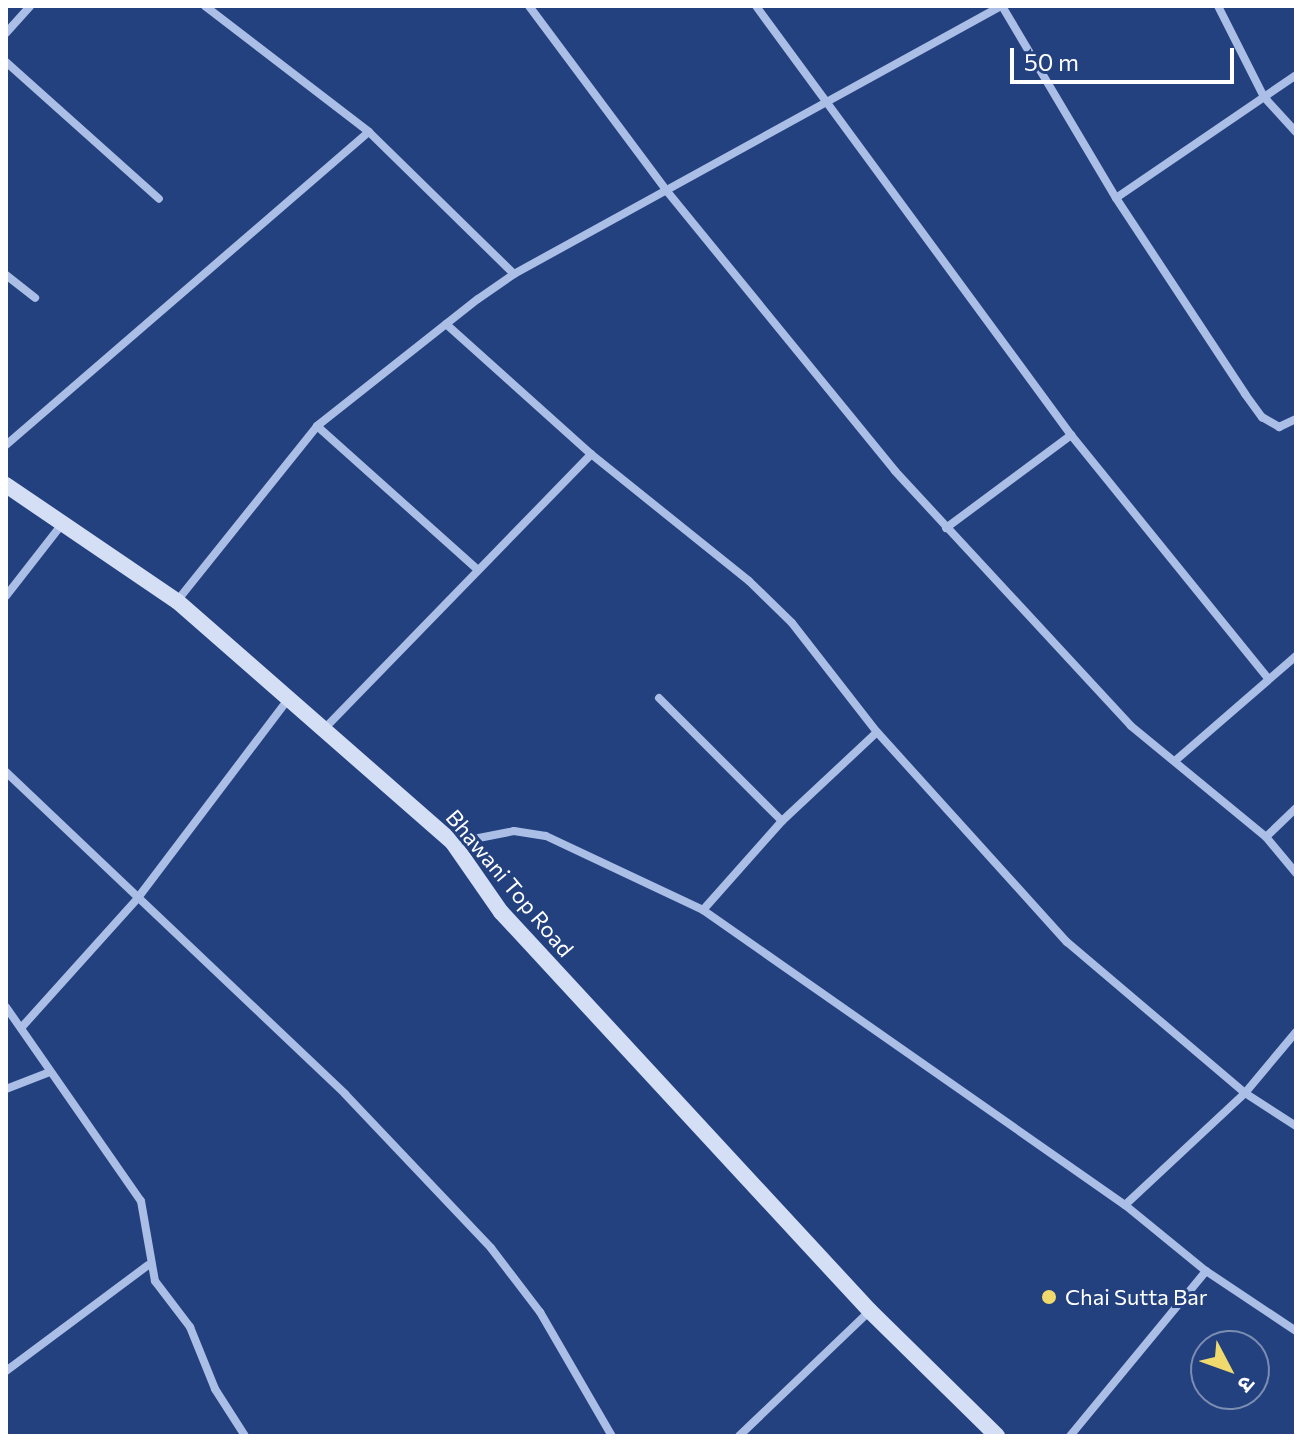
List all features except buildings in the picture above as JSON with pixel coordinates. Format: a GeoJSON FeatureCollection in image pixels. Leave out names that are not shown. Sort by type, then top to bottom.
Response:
{"type":"FeatureCollection","features":[{"type":"Feature","properties":{"kind":"street"},"geometry":{"type":"LineString","coordinates":[[6,33],[30,6]]}},
{"type":"Feature","properties":{"kind":"street"},"geometry":{"type":"LineString","coordinates":[[205,6],[369,132],[514,274]]}},
{"type":"Feature","properties":{"kind":"street"},"geometry":{"type":"LineString","coordinates":[[529,6],[666,190],[946,528],[1131,726],[1266,837],[1296,873]]}},
{"type":"Feature","properties":{"kind":"street"},"geometry":{"type":"LineString","coordinates":[[756,6],[1071,435],[1268,678]]}},
{"type":"Feature","properties":{"kind":"street"},"geometry":{"type":"LineString","coordinates":[[177,601],[317,426],[514,274],[1002,6],[1116,198],[1262,417],[1279,427],[1296,419]]}},
{"type":"Feature","properties":{"kind":"street"},"geometry":{"type":"LineString","coordinates":[[1218,6],[1264,97],[1296,132]]}},
{"type":"Feature","properties":{"kind":"street"},"geometry":{"type":"LineString","coordinates":[[6,62],[159,199]]}},
{"type":"Feature","properties":{"kind":"street"},"geometry":{"type":"LineString","coordinates":[[1116,198],[1296,75]]}},
{"type":"Feature","properties":{"kind":"street"},"geometry":{"type":"LineString","coordinates":[[6,445],[369,132]]}},
{"type":"Feature","properties":{"kind":"street"},"geometry":{"type":"LineString","coordinates":[[6,275],[35,298]]}},
{"type":"Feature","properties":{"kind":"street"},"geometry":{"type":"LineString","coordinates":[[446,324],[591,454],[749,581],[792,623],[877,732],[1067,942],[1245,1093],[1296,1126]]}},
{"type":"Feature","properties":{"kind":"street"},"geometry":{"type":"LineString","coordinates":[[317,426],[476,568]]}},
{"type":"Feature","properties":{"kind":"street"},"geometry":{"type":"LineString","coordinates":[[946,528],[1071,435]]}},
{"type":"Feature","properties":{"kind":"street"},"geometry":{"type":"LineString","coordinates":[[325,728],[476,568],[591,454]]}},
{"type":"Feature","properties":{"kind":"street","name":"Bhawani Top Road"},"geometry":{"type":"LineString","coordinates":[[6,485],[177,601],[453,843],[501,912],[870,1311],[997,1436]]}},
{"type":"Feature","properties":{"kind":"street"},"geometry":{"type":"LineString","coordinates":[[6,596],[62,524]]}},
{"type":"Feature","properties":{"kind":"street"},"geometry":{"type":"LineString","coordinates":[[1176,760],[1296,656]]}},
{"type":"Feature","properties":{"kind":"street"},"geometry":{"type":"LineString","coordinates":[[659,698],[782,821]]}},
{"type":"Feature","properties":{"kind":"street"},"geometry":{"type":"LineString","coordinates":[[21,1028],[137,899],[288,699]]}},
{"type":"Feature","properties":{"kind":"street"},"geometry":{"type":"LineString","coordinates":[[703,910],[782,821],[877,732]]}},
{"type":"Feature","properties":{"kind":"street"},"geometry":{"type":"LineString","coordinates":[[6,772],[345,1094],[491,1248],[540,1312],[612,1436]]}},
{"type":"Feature","properties":{"kind":"street"},"geometry":{"type":"LineString","coordinates":[[1266,837],[1296,808]]}},
{"type":"Feature","properties":{"kind":"street"},"geometry":{"type":"LineString","coordinates":[[453,843],[514,831],[546,836],[703,910],[1125,1205],[1206,1271],[1296,1331]]}},
{"type":"Feature","properties":{"kind":"street"},"geometry":{"type":"LineString","coordinates":[[6,1007],[141,1201],[148,1265],[190,1327],[215,1389],[245,1436]]}},
{"type":"Feature","properties":{"kind":"street"},"geometry":{"type":"LineString","coordinates":[[1125,1205],[1245,1093],[1296,1032]]}},
{"type":"Feature","properties":{"kind":"street"},"geometry":{"type":"LineString","coordinates":[[6,1089],[50,1072]]}},
{"type":"Feature","properties":{"kind":"street"},"geometry":{"type":"LineString","coordinates":[[6,1371],[148,1265]]}},
{"type":"Feature","properties":{"kind":"street"},"geometry":{"type":"LineString","coordinates":[[1070,1436],[1206,1271]]}},
{"type":"Feature","properties":{"kind":"street"},"geometry":{"type":"LineString","coordinates":[[739,1436],[870,1311]]}},
{"type":"Feature","properties":{"kind":"place","name":"Chai Sutta Bar"},"geometry":{"type":"Point","coordinates":[1049,1297]}}]}
